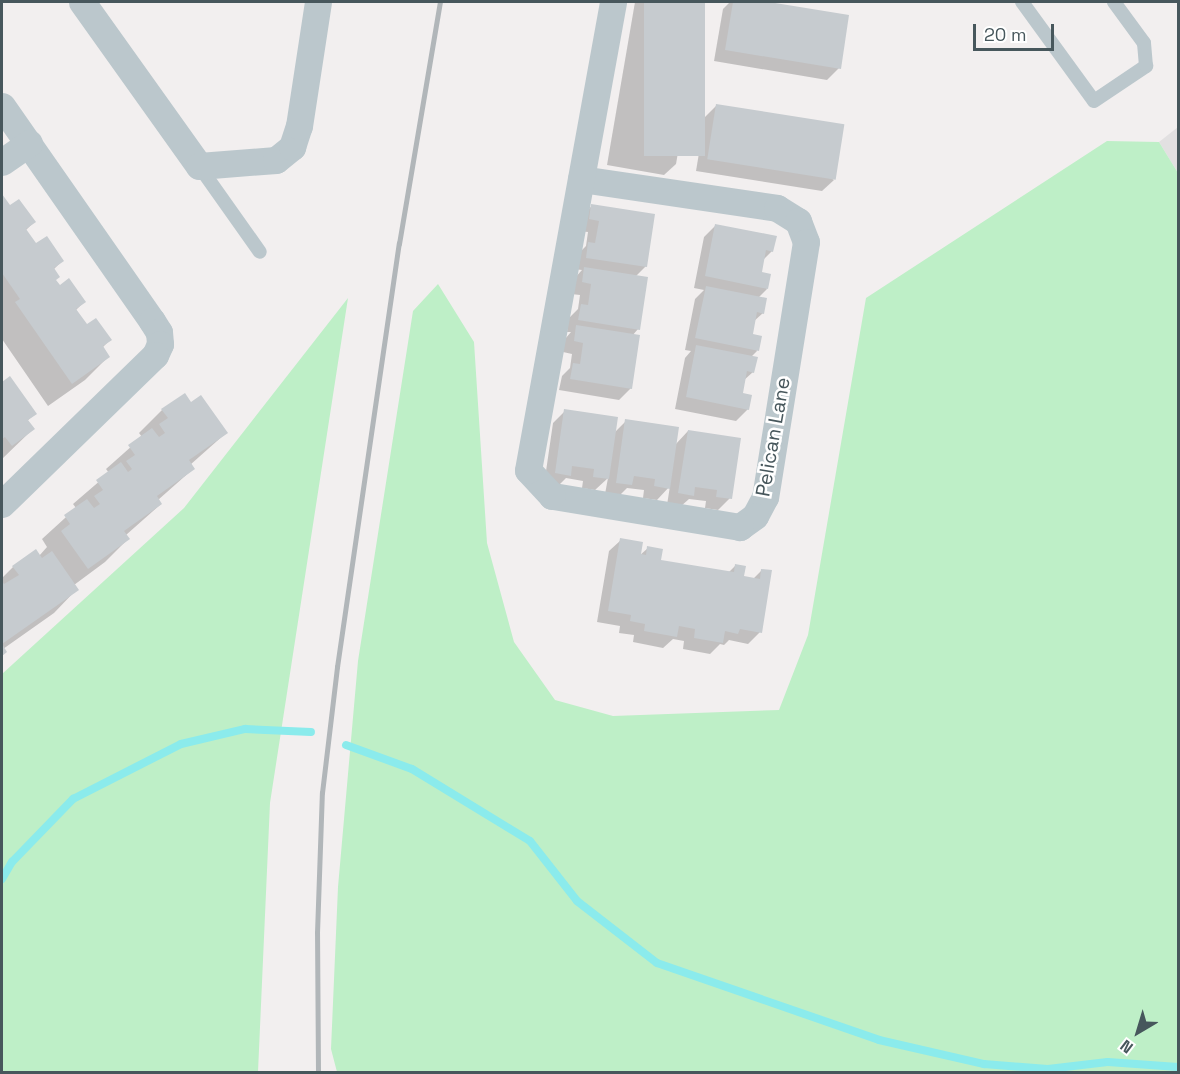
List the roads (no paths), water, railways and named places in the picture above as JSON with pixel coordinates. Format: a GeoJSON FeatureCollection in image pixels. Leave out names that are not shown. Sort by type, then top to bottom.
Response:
{"type":"FeatureCollection","features":[{"type":"Feature","properties":{"kind":"street"},"geometry":{"type":"LineString","coordinates":[[82,2],[199,166],[276,160],[292,147],[298,126],[318,2]]}},
{"type":"Feature","properties":{"kind":"street","name":"Pelican Lane"},"geometry":{"type":"LineString","coordinates":[[581,179],[777,208],[798,221],[806,242],[765,498],[755,516],[740,527],[552,496],[542,488],[528,470],[613,2]]}},
{"type":"Feature","properties":{"kind":"street"},"geometry":{"type":"LineString","coordinates":[[2,106],[152,321],[159,332],[160,344],[156,356],[2,504]]}},
{"type":"Feature","properties":{"kind":"street"},"geometry":{"type":"LineString","coordinates":[[2,162],[29,143]]}},
{"type":"Feature","properties":{"kind":"lane"},"geometry":{"type":"LineString","coordinates":[[1022,2],[1094,101],[1146,66],[1144,43],[1114,2]]}},
{"type":"Feature","properties":{"kind":"lane"},"geometry":{"type":"LineString","coordinates":[[199,166],[260,252]]}},
{"type":"Feature","properties":{"kind":"waterway"},"geometry":{"type":"LineString","coordinates":[[2,879],[12,862],[73,799],[181,744],[245,729],[311,732]]}},
{"type":"Feature","properties":{"kind":"waterway"},"geometry":{"type":"LineString","coordinates":[[346,745],[412,769],[530,841],[577,901],[657,963],[879,1040],[984,1064],[1048,1069],[1108,1062],[1178,1067]]}},
{"type":"Feature","properties":{"kind":"railway"},"geometry":{"type":"LineString","coordinates":[[318,1072],[317,933],[322,793],[337,667],[399,244],[440,2]]}}]}
